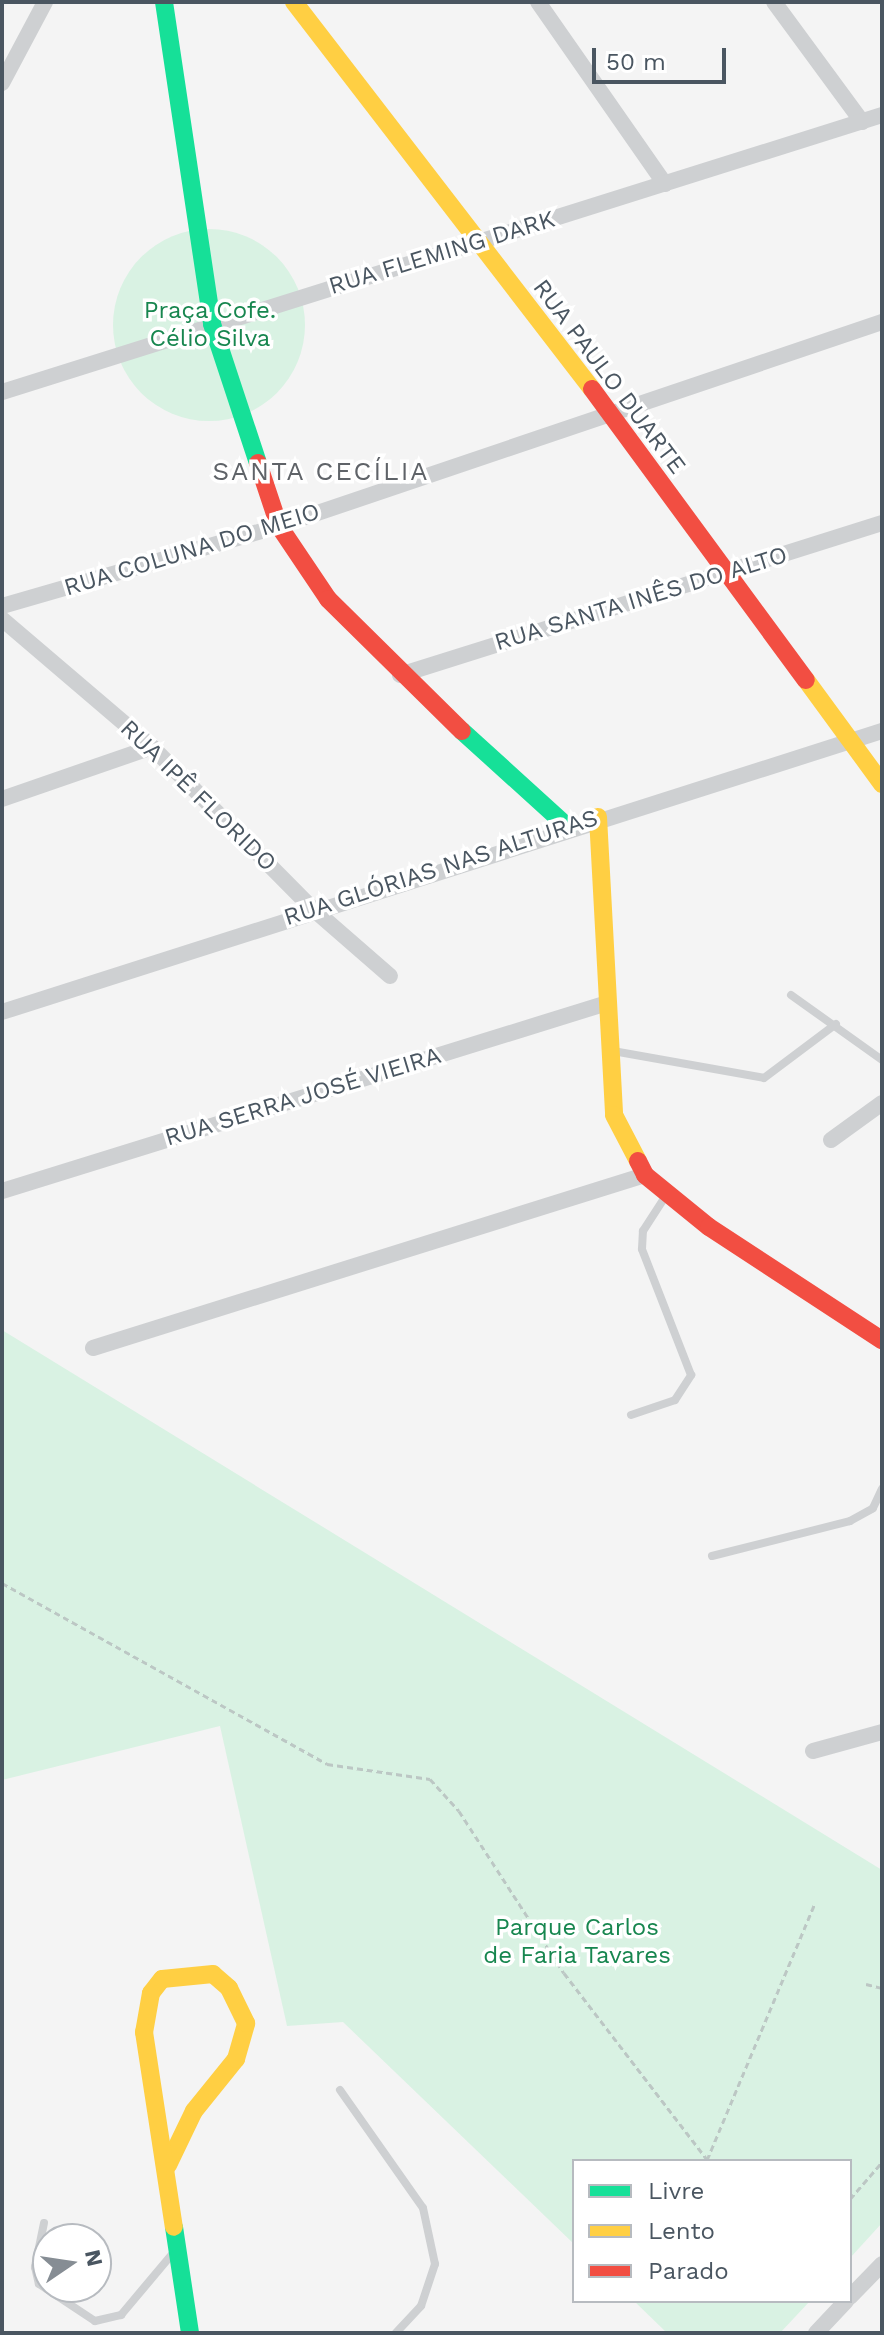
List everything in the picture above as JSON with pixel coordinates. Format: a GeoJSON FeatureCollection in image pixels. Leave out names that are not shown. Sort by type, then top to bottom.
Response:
{"type":"FeatureCollection","features":[{"type":"Feature","properties":{"kind":"street"},"geometry":{"type":"LineString","coordinates":[[2,83],[45,2]]}},
{"type":"Feature","properties":{"kind":"street"},"geometry":{"type":"LineString","coordinates":[[164,2],[212,324],[279,526],[328,599],[400,675],[568,827]]}},
{"type":"Feature","properties":{"kind":"street","name":"RUA PAULO DUARTE"},"geometry":{"type":"LineString","coordinates":[[294,2],[475,242],[610,413],[724,574],[882,784]]}},
{"type":"Feature","properties":{"kind":"street"},"geometry":{"type":"LineString","coordinates":[[538,2],[665,184]]}},
{"type":"Feature","properties":{"kind":"street"},"geometry":{"type":"LineString","coordinates":[[774,2],[862,122]]}},
{"type":"Feature","properties":{"kind":"street","name":"RUA FLEMING DARK"},"geometry":{"type":"LineString","coordinates":[[2,392],[882,115]]}},
{"type":"Feature","properties":{"kind":"street","name":"RUA COLUNA DO MEIO"},"geometry":{"type":"LineString","coordinates":[[2,606],[279,526],[882,322]]}},
{"type":"Feature","properties":{"kind":"street","name":"RUA SANTA INÊS DO ALTO"},"geometry":{"type":"LineString","coordinates":[[400,675],[882,523]]}},
{"type":"Feature","properties":{"kind":"street","name":"RUA IPÊ FLORIDO"},"geometry":{"type":"LineString","coordinates":[[2,619],[152,747],[313,909],[390,976]]}},
{"type":"Feature","properties":{"kind":"street","name":"RUA GLÓRIAS NAS ALTURAS"},"geometry":{"type":"LineString","coordinates":[[2,1012],[598,817],[882,731]]}},
{"type":"Feature","properties":{"kind":"street"},"geometry":{"type":"LineString","coordinates":[[2,799],[152,747]]}},
{"type":"Feature","properties":{"kind":"street"},"geometry":{"type":"LineString","coordinates":[[598,817],[604,1004],[614,1115],[645,1175],[882,1340]]}},
{"type":"Feature","properties":{"kind":"street","name":"RUA SERRA JOSÉ VIEIRA"},"geometry":{"type":"LineString","coordinates":[[2,1191],[604,1004]]}},
{"type":"Feature","properties":{"kind":"street"},"geometry":{"type":"LineString","coordinates":[[831,1140],[882,1103]]}},
{"type":"Feature","properties":{"kind":"street"},"geometry":{"type":"LineString","coordinates":[[93,1348],[645,1175]]}},
{"type":"Feature","properties":{"kind":"street"},"geometry":{"type":"LineString","coordinates":[[813,1751],[882,1732]]}},
{"type":"Feature","properties":{"kind":"street"},"geometry":{"type":"LineString","coordinates":[[168,2165],[194,2111],[236,2059],[246,2023],[229,1988],[213,1974],[162,1979],[151,1993],[144,2032],[168,2165],[190,2333]]}},
{"type":"Feature","properties":{"kind":"street"},"geometry":{"type":"LineString","coordinates":[[852,2295],[882,2264]]}},
{"type":"Feature","properties":{"kind":"street"},"geometry":{"type":"LineString","coordinates":[[816,2333],[844,2303]]}},
{"type":"Feature","properties":{"kind":"lane"},"geometry":{"type":"LineString","coordinates":[[791,995],[836,1024],[882,1060]]}},
{"type":"Feature","properties":{"kind":"lane"},"geometry":{"type":"LineString","coordinates":[[610,1051],[764,1078],[836,1024]]}},
{"type":"Feature","properties":{"kind":"lane"},"geometry":{"type":"LineString","coordinates":[[631,1415],[675,1400],[691,1375],[641,1240],[667,1193]]}},
{"type":"Feature","properties":{"kind":"lane"},"geometry":{"type":"LineString","coordinates":[[712,1556],[850,1521],[873,1508],[882,1489]]}},
{"type":"Feature","properties":{"kind":"lane"},"geometry":{"type":"LineString","coordinates":[[340,2090],[423,2208],[435,2264],[421,2306],[396,2333]]}},
{"type":"Feature","properties":{"kind":"lane"},"geometry":{"type":"LineString","coordinates":[[68,2303],[95,2321],[121,2315],[179,2247]]}},
{"type":"Feature","properties":{"kind":"path"},"geometry":{"type":"LineString","coordinates":[[2,1583],[327,1764],[430,1779],[459,1811],[564,1973],[707,2159]]}},
{"type":"Feature","properties":{"kind":"path"},"geometry":{"type":"LineString","coordinates":[[708,2159],[814,1905]]}},
{"type":"Feature","properties":{"kind":"path"},"geometry":{"type":"LineString","coordinates":[[866,1984],[882,1988]]}},
{"type":"Feature","properties":{"kind":"path"},"geometry":{"type":"LineString","coordinates":[[852,2197],[882,2162]]}},
{"type":"Feature","properties":{"kind":"green space","name":"Praça Cofe. Célio Silva"},"geometry":{"type":"Polygon","coordinates":[[[209,229],[246,236],[277,257],[298,288],[305,325],[298,362],[277,393],[246,414],[209,421],[172,414],[141,393],[120,362],[113,325],[120,288],[141,257],[172,236],[209,229]]]}},
{"type":"Feature","properties":{"kind":"green space","name":"Parque Carlos de Faria Tavares"},"geometry":{"type":"Polygon","coordinates":[[[2,1330],[882,1870],[882,2223],[852,2256],[852,2159],[572,2159],[572,2242],[343,2022],[287,2026],[220,1726],[2,1780],[2,1330]]]}},
{"type":"Feature","properties":{"kind":"green space"},"geometry":{"type":"Polygon","coordinates":[[[636,2303],[808,2303],[780,2333],[667,2333],[636,2303]]]}},
{"type":"Feature","properties":{"kind":"traffic: fast"},"geometry":{"type":"LineString","coordinates":[[164,2],[212,324],[258,463]]}},
{"type":"Feature","properties":{"kind":"traffic: fast"},"geometry":{"type":"LineString","coordinates":[[462,731],[568,827]]}},
{"type":"Feature","properties":{"kind":"traffic: fast"},"geometry":{"type":"LineString","coordinates":[[174,2227],[190,2333]]}},
{"type":"Feature","properties":{"kind":"traffic: slow"},"geometry":{"type":"LineString","coordinates":[[294,2],[592,389]]}},
{"type":"Feature","properties":{"kind":"traffic: slow"},"geometry":{"type":"LineString","coordinates":[[806,680],[882,784]]}},
{"type":"Feature","properties":{"kind":"traffic: slow"},"geometry":{"type":"LineString","coordinates":[[598,817],[614,1115],[638,1161]]}},
{"type":"Feature","properties":{"kind":"traffic: slow"},"geometry":{"type":"LineString","coordinates":[[168,2165],[194,2111],[236,2059],[246,2023],[229,1988],[213,1974],[162,1979],[151,1993],[144,2032],[174,2227]]}},
{"type":"Feature","properties":{"kind":"traffic: jam"},"geometry":{"type":"LineString","coordinates":[[592,389],[806,680]]}},
{"type":"Feature","properties":{"kind":"traffic: jam"},"geometry":{"type":"LineString","coordinates":[[258,463],[279,526],[328,599],[462,731]]}},
{"type":"Feature","properties":{"kind":"traffic: jam"},"geometry":{"type":"LineString","coordinates":[[638,1161],[645,1175],[709,1227],[882,1340]]}},
{"type":"Feature","properties":{"kind":"district","name":"SANTA CECÍLIA"},"geometry":{"type":"Point","coordinates":[321,472]}}]}
